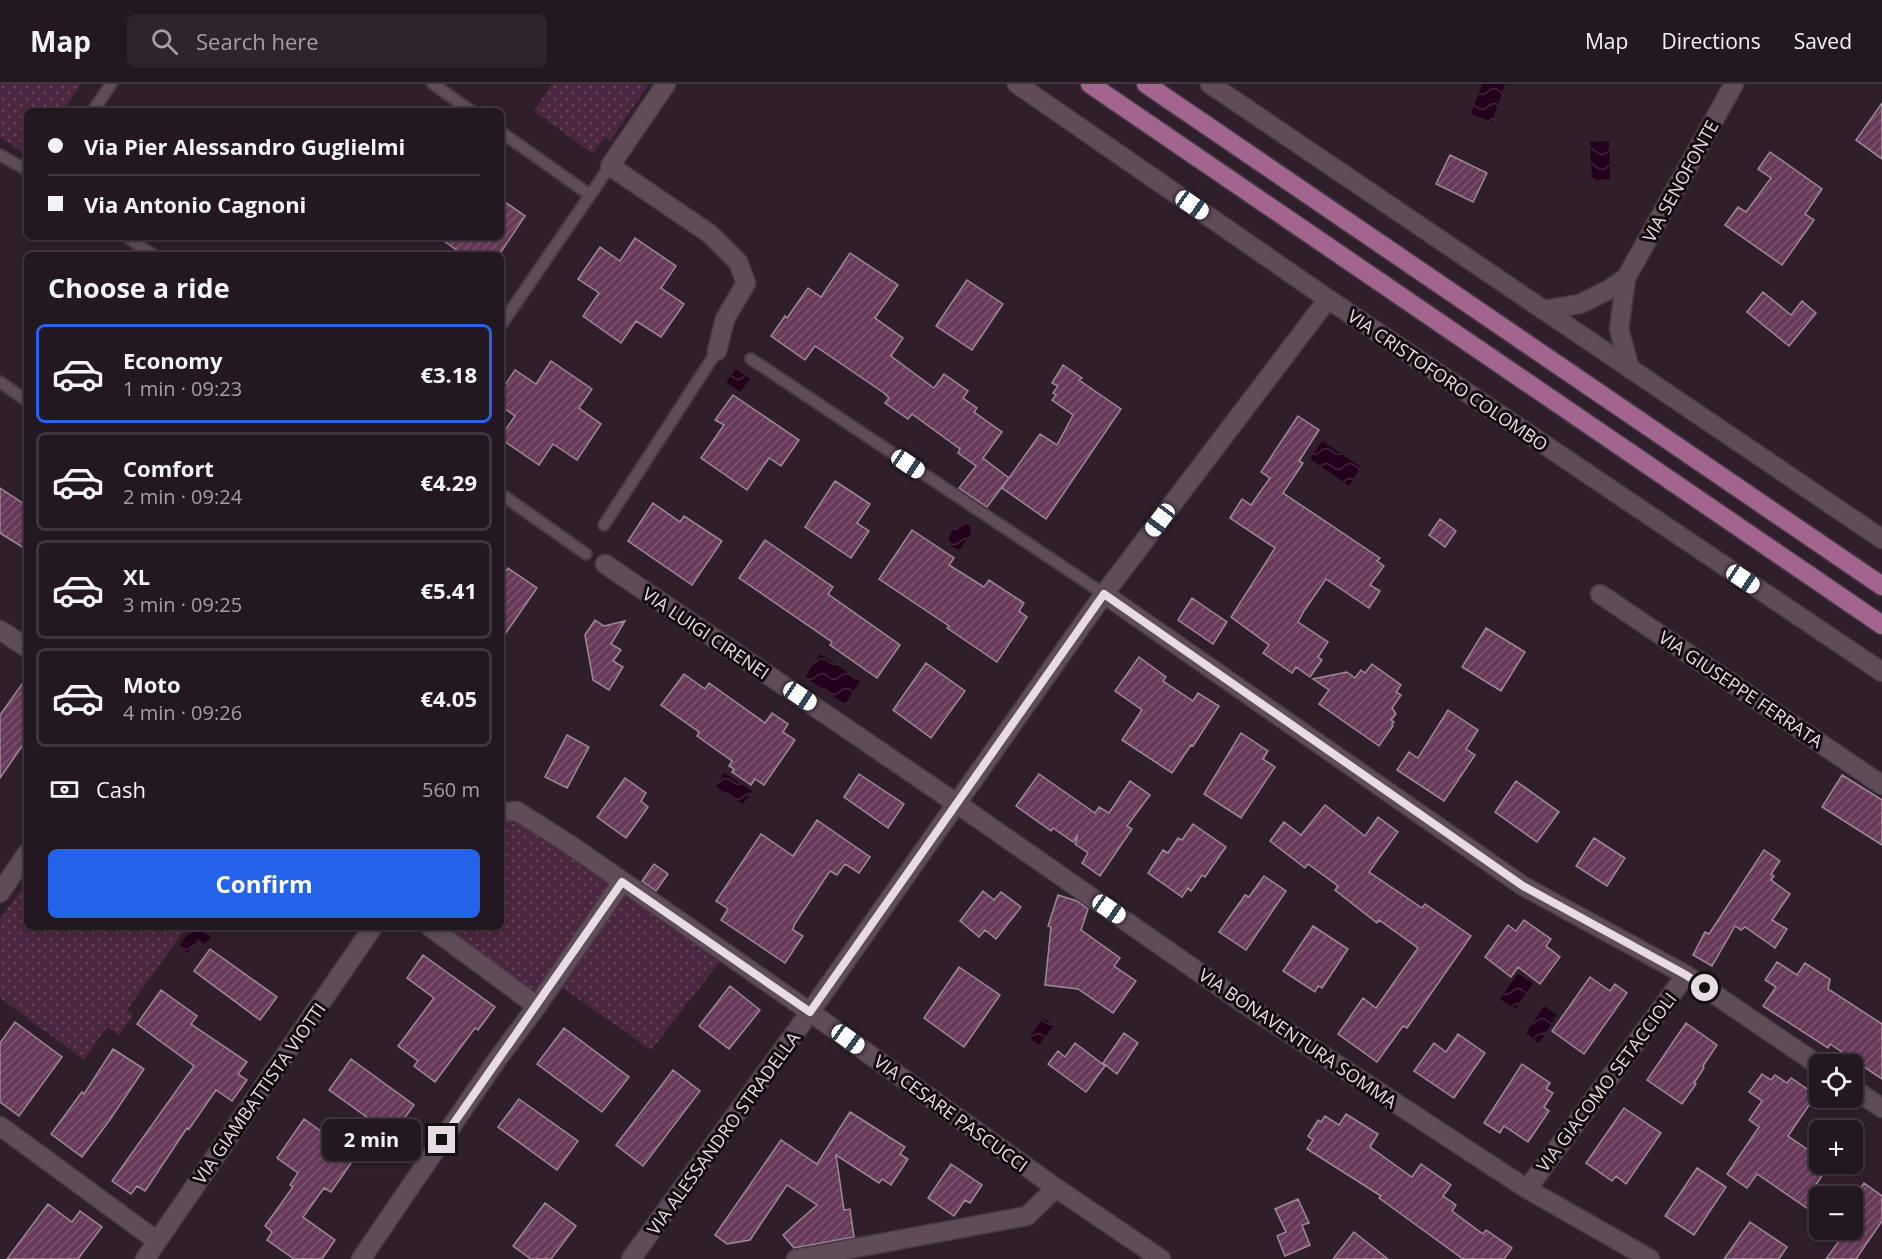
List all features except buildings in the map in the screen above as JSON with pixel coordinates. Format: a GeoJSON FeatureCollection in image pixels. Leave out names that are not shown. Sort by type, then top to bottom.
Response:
{"type":"FeatureCollection","features":[{"type":"Feature","properties":{"kind":"main road"},"geometry":{"type":"LineString","coordinates":[[1090,84],[1882,624]]}},
{"type":"Feature","properties":{"kind":"main road"},"geometry":{"type":"LineString","coordinates":[[1146,84],[1882,586]]}},
{"type":"Feature","properties":{"kind":"street"},"geometry":{"type":"LineString","coordinates":[[666,84],[610,166],[710,234],[738,262],[746,283],[725,319],[717,351]]}},
{"type":"Feature","properties":{"kind":"street","name":"VIA CRISTOFORO COLOMBO"},"geometry":{"type":"LineString","coordinates":[[1017,84],[1328,299],[1882,672]]}},
{"type":"Feature","properties":{"kind":"street"},"geometry":{"type":"LineString","coordinates":[[1210,84],[1882,539]]}},
{"type":"Feature","properties":{"kind":"street","name":"VIA SENOFONTE"},"geometry":{"type":"LineString","coordinates":[[1626,278],[1734,84]]}},
{"type":"Feature","properties":{"kind":"street"},"geometry":{"type":"LineString","coordinates":[[1543,310],[1580,304],[1608,291],[1626,278]]}},
{"type":"Feature","properties":{"kind":"street"},"geometry":{"type":"LineString","coordinates":[[1626,278],[1619,329],[1630,369]]}},
{"type":"Feature","properties":{"kind":"street","name":"VIA ALESSANDRO STRADELLA"},"geometry":{"type":"LineString","coordinates":[[631,1259],[810,1012],[1104,594],[1328,299]]}},
{"type":"Feature","properties":{"kind":"street","name":"VIA LUIGI CIRENEI"},"geometry":{"type":"LineString","coordinates":[[605,564],[956,803]]}},
{"type":"Feature","properties":{"kind":"street"},"geometry":{"type":"LineString","coordinates":[[1104,594],[1523,886],[1686,975],[1809,1058]]}},
{"type":"Feature","properties":{"kind":"street","name":"VIA GIUSEPPE FERRATA"},"geometry":{"type":"LineString","coordinates":[[1600,594],[1882,785]]}},
{"type":"Feature","properties":{"kind":"street"},"geometry":{"type":"LineString","coordinates":[[0,630],[24,646]]}},
{"type":"Feature","properties":{"kind":"street","name":"VIA BONAVENTURA SOMMA"},"geometry":{"type":"LineString","coordinates":[[956,803],[1243,1003],[1527,1189],[1650,1259]]}},
{"type":"Feature","properties":{"kind":"street","name":"VIA CESARE PASCUCCI"},"geometry":{"type":"LineString","coordinates":[[504,812],[517,811],[622,882],[810,1012],[1056,1188],[1161,1259]]}},
{"type":"Feature","properties":{"kind":"street"},"geometry":{"type":"LineString","coordinates":[[0,893],[24,857]]}},
{"type":"Feature","properties":{"kind":"street"},"geometry":{"type":"LineString","coordinates":[[362,1259],[496,1060],[537,1006],[622,882]]}},
{"type":"Feature","properties":{"kind":"street","name":"VIA GIAMBATTISTA VIOTTI"},"geometry":{"type":"LineString","coordinates":[[145,1259],[371,930]]}},
{"type":"Feature","properties":{"kind":"street"},"geometry":{"type":"LineString","coordinates":[[434,930],[537,1006]]}},
{"type":"Feature","properties":{"kind":"street","name":"VIA GIACOMO SETACCIOLI"},"geometry":{"type":"LineString","coordinates":[[1527,1189],[1686,975]]}},
{"type":"Feature","properties":{"kind":"street"},"geometry":{"type":"LineString","coordinates":[[1863,1095],[1882,1108]]}},
{"type":"Feature","properties":{"kind":"street"},"geometry":{"type":"LineString","coordinates":[[0,1126],[157,1241]]}},
{"type":"Feature","properties":{"kind":"street"},"geometry":{"type":"LineString","coordinates":[[796,1259],[1027,1216],[1056,1188]]}},
{"type":"Feature","properties":{"kind":"lane"},"geometry":{"type":"LineString","coordinates":[[95,108],[111,84]]}},
{"type":"Feature","properties":{"kind":"lane"},"geometry":{"type":"LineString","coordinates":[[433,84],[467,108]]}},
{"type":"Feature","properties":{"kind":"lane"},"geometry":{"type":"LineString","coordinates":[[504,134],[590,195]]}},
{"type":"Feature","properties":{"kind":"lane"},"geometry":{"type":"LineString","coordinates":[[0,155],[24,169]]}},
{"type":"Feature","properties":{"kind":"lane"},"geometry":{"type":"LineString","coordinates":[[504,321],[610,166]]}},
{"type":"Feature","properties":{"kind":"lane"},"geometry":{"type":"LineString","coordinates":[[131,240],[149,252]]}},
{"type":"Feature","properties":{"kind":"lane"},"geometry":{"type":"LineString","coordinates":[[604,525],[717,351]]}},
{"type":"Feature","properties":{"kind":"lane"},"geometry":{"type":"LineString","coordinates":[[751,359],[1104,594]]}},
{"type":"Feature","properties":{"kind":"lane"},"geometry":{"type":"LineString","coordinates":[[0,382],[24,399]]}},
{"type":"Feature","properties":{"kind":"lane"},"geometry":{"type":"LineString","coordinates":[[504,496],[586,554]]}},
{"type":"Feature","properties":{"kind":"shaded area"},"geometry":{"type":"Polygon","coordinates":[[[0,84],[81,84],[65,108],[24,108],[24,153],[0,137],[0,84]]]}},
{"type":"Feature","properties":{"kind":"shaded area"},"geometry":{"type":"Polygon","coordinates":[[[552,84],[649,84],[610,141],[605,137],[593,154],[534,111],[552,84]]]}},
{"type":"Feature","properties":{"kind":"shaded area"},"geometry":{"type":"Polygon","coordinates":[[[517,811],[726,954],[651,1050],[554,982],[537,1006],[433,930],[504,930],[504,812],[517,811]]]}},
{"type":"Feature","properties":{"kind":"shaded area"},"geometry":{"type":"Polygon","coordinates":[[[24,885],[24,930],[185,930],[127,1010],[133,1015],[119,1035],[107,1027],[84,1060],[0,998],[0,919],[24,885]]]}},
{"type":"Feature","properties":{"kind":"water"},"geometry":{"type":"Polygon","coordinates":[[[1482,84],[1505,84],[1492,122],[1471,114],[1482,84]]]}},
{"type":"Feature","properties":{"kind":"water"},"geometry":{"type":"Polygon","coordinates":[[[1609,141],[1610,179],[1592,180],[1590,142],[1609,141]]]}},
{"type":"Feature","properties":{"kind":"water"},"geometry":{"type":"Polygon","coordinates":[[[736,369],[750,379],[740,392],[726,382],[736,369]]]}},
{"type":"Feature","properties":{"kind":"water"},"geometry":{"type":"Polygon","coordinates":[[[1322,441],[1361,467],[1349,486],[1310,459],[1322,441]]]}},
{"type":"Feature","properties":{"kind":"water"},"geometry":{"type":"Polygon","coordinates":[[[964,523],[970,526],[971,534],[959,550],[949,540],[955,528],[964,523]]]}},
{"type":"Feature","properties":{"kind":"water"},"geometry":{"type":"Polygon","coordinates":[[[820,654],[860,681],[845,704],[805,677],[820,654]]]}},
{"type":"Feature","properties":{"kind":"water"},"geometry":{"type":"Polygon","coordinates":[[[724,773],[752,791],[743,804],[716,787],[724,773]]]}},
{"type":"Feature","properties":{"kind":"water"},"geometry":{"type":"Polygon","coordinates":[[[191,930],[200,930],[211,937],[205,944],[198,939],[188,953],[179,946],[191,930]]]}},
{"type":"Feature","properties":{"kind":"water"},"geometry":{"type":"Polygon","coordinates":[[[1518,973],[1533,983],[1515,1009],[1500,999],[1518,973]]]}},
{"type":"Feature","properties":{"kind":"water"},"geometry":{"type":"Polygon","coordinates":[[[1544,1006],[1557,1015],[1539,1043],[1526,1033],[1544,1006]]]}},
{"type":"Feature","properties":{"kind":"water"},"geometry":{"type":"Polygon","coordinates":[[[1043,1018],[1053,1026],[1039,1045],[1029,1038],[1043,1018]]]}},
{"type":"Feature","properties":{"kind":"route"},"geometry":{"type":"LineString","coordinates":[[442,1140],[622,882],[810,1012],[1104,594],[1523,886],[1686,975],[1705,988]]}}]}
